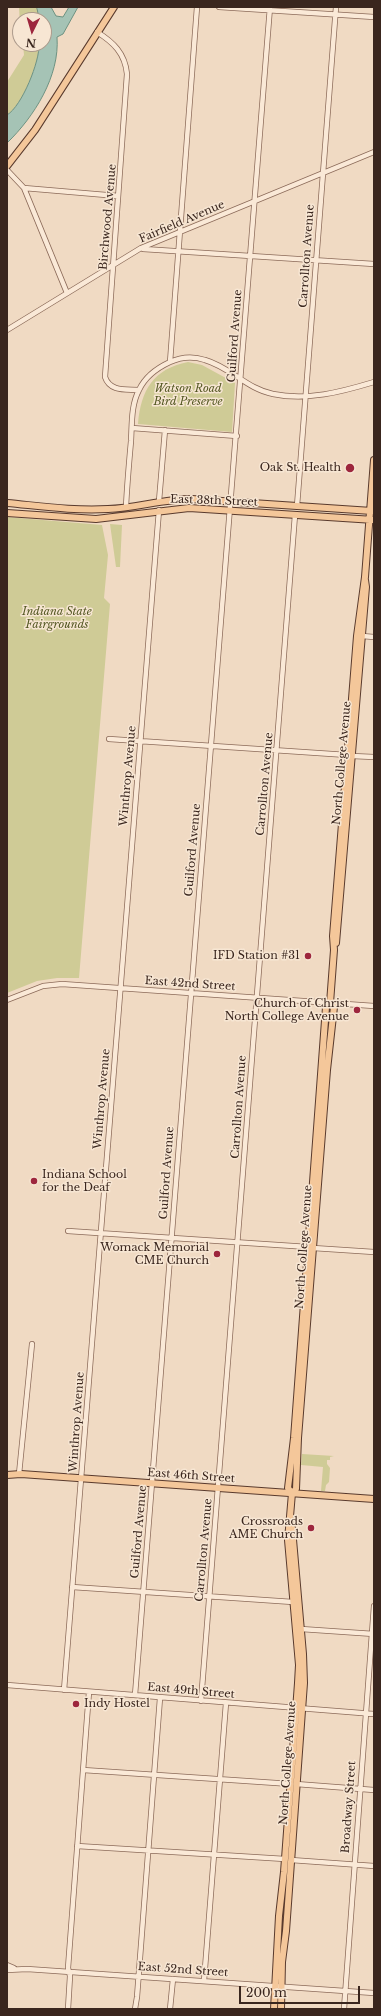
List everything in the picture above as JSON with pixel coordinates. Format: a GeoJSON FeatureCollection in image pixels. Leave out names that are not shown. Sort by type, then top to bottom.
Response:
{"type":"FeatureCollection","features":[{"type":"Feature","properties":{"kind":"main road"},"geometry":{"type":"LineString","coordinates":[[7,166],[36,129],[114,7]]}},
{"type":"Feature","properties":{"kind":"main road","name":"North College Avenue"},"geometry":{"type":"LineString","coordinates":[[350,755],[357,636],[372,520],[374,460]]}},
{"type":"Feature","properties":{"kind":"main road","name":"East 38th Street"},"geometry":{"type":"LineString","coordinates":[[7,503],[87,509],[126,507],[159,501],[192,499],[372,511]]}},
{"type":"Feature","properties":{"kind":"main road","name":"East 38th Street"},"geometry":{"type":"LineString","coordinates":[[7,513],[96,519],[127,516],[158,510],[185,508],[372,520]]}},
{"type":"Feature","properties":{"kind":"main road","name":"North College Avenue"},"geometry":{"type":"LineString","coordinates":[[300,1709],[299,1665],[288,1540],[291,1520],[292,1493],[288,1486],[294,1438],[334,1008],[330,1003],[334,950],[333,936],[362,636],[366,587],[365,577]]}},
{"type":"Feature","properties":{"kind":"main road","name":"East 46th Street"},"geometry":{"type":"LineString","coordinates":[[7,1475],[19,1474],[81,1478],[374,1499]]}},
{"type":"Feature","properties":{"kind":"main road","name":"North College Avenue"},"geometry":{"type":"LineString","coordinates":[[281,2009],[288,1859],[304,1669],[291,1520]]}},
{"type":"Feature","properties":{"kind":"main road","name":"North College Avenue"},"geometry":{"type":"LineString","coordinates":[[274,2009],[274,1986],[288,1859]]}},
{"type":"Feature","properties":{"kind":"street"},"geometry":{"type":"LineString","coordinates":[[170,362],[197,7]]}},
{"type":"Feature","properties":{"kind":"street"},"geometry":{"type":"LineString","coordinates":[[219,7],[270,9],[374,17]]}},
{"type":"Feature","properties":{"kind":"street","name":"Carrollton Avenue"},"geometry":{"type":"LineString","coordinates":[[297,506],[336,7]]}},
{"type":"Feature","properties":{"kind":"street","name":"Guilford Avenue"},"geometry":{"type":"LineString","coordinates":[[135,1696],[270,9]]}},
{"type":"Feature","properties":{"kind":"street","name":"Birchwood Avenue"},"geometry":{"type":"LineString","coordinates":[[97,32],[117,47],[124,58],[127,69],[105,377],[108,383],[116,388],[138,390]]}},
{"type":"Feature","properties":{"kind":"street","name":"Fairfield Avenue"},"geometry":{"type":"LineString","coordinates":[[7,330],[142,248],[374,152]]}},
{"type":"Feature","properties":{"kind":"street"},"geometry":{"type":"LineString","coordinates":[[7,170],[24,188],[67,294]]}},
{"type":"Feature","properties":{"kind":"street"},"geometry":{"type":"LineString","coordinates":[[24,188],[118,196]]}},
{"type":"Feature","properties":{"kind":"street"},"geometry":{"type":"LineString","coordinates":[[142,248],[374,264]]}},
{"type":"Feature","properties":{"kind":"street"},"geometry":{"type":"LineString","coordinates":[[126,507],[133,411],[138,390],[150,374],[170,362],[184,358],[205,360],[222,368],[241,381],[271,394],[292,397],[342,391],[374,382]]}},
{"type":"Feature","properties":{"kind":"street"},"geometry":{"type":"LineString","coordinates":[[132,428],[237,436]]}},
{"type":"Feature","properties":{"kind":"street"},"geometry":{"type":"LineString","coordinates":[[159,501],[165,430]]}},
{"type":"Feature","properties":{"kind":"street","name":"Winthrop Avenue"},"geometry":{"type":"LineString","coordinates":[[64,1690],[158,510]]}},
{"type":"Feature","properties":{"kind":"street","name":"Carrollton Avenue"},"geometry":{"type":"LineString","coordinates":[[201,1701],[295,515]]}},
{"type":"Feature","properties":{"kind":"street"},"geometry":{"type":"LineString","coordinates":[[362,636],[374,637]]}},
{"type":"Feature","properties":{"kind":"street"},"geometry":{"type":"LineString","coordinates":[[109,739],[374,757]]}},
{"type":"Feature","properties":{"kind":"street","name":"East 42nd Street"},"geometry":{"type":"LineString","coordinates":[[7,1000],[36,988],[54,984],[374,1006]]}},
{"type":"Feature","properties":{"kind":"street"},"geometry":{"type":"LineString","coordinates":[[68,1231],[374,1252]]}},
{"type":"Feature","properties":{"kind":"street"},"geometry":{"type":"LineString","coordinates":[[19,1474],[32,1344]]}},
{"type":"Feature","properties":{"kind":"street"},"geometry":{"type":"LineString","coordinates":[[72,1587],[293,1602]]}},
{"type":"Feature","properties":{"kind":"street","name":"Broadway Street"},"geometry":{"type":"LineString","coordinates":[[344,2009],[374,1606]]}},
{"type":"Feature","properties":{"kind":"street"},"geometry":{"type":"LineString","coordinates":[[301,1629],[373,1634]]}},
{"type":"Feature","properties":{"kind":"street","name":"East 49th Street"},"geometry":{"type":"LineString","coordinates":[[7,1685],[374,1714]]}},
{"type":"Feature","properties":{"kind":"street"},"geometry":{"type":"LineString","coordinates":[[68,2009],[77,1846],[89,1692]]}},
{"type":"Feature","properties":{"kind":"street"},"geometry":{"type":"LineString","coordinates":[[135,2009],[160,1698]]}},
{"type":"Feature","properties":{"kind":"street"},"geometry":{"type":"LineString","coordinates":[[204,1981],[226,1703]]}},
{"type":"Feature","properties":{"kind":"street"},"geometry":{"type":"LineString","coordinates":[[83,1770],[374,1790]]}},
{"type":"Feature","properties":{"kind":"street"},"geometry":{"type":"LineString","coordinates":[[77,1846],[288,1859],[374,1866]]}},
{"type":"Feature","properties":{"kind":"street","name":"East 52nd Street"},"geometry":{"type":"LineString","coordinates":[[7,1965],[14,1968]]}},
{"type":"Feature","properties":{"kind":"street","name":"East 52nd Street"},"geometry":{"type":"LineString","coordinates":[[7,1970],[14,1968],[69,1971],[374,1993]]}},
{"type":"Feature","properties":{"kind":"street"},"geometry":{"type":"LineString","coordinates":[[170,2009],[173,1979]]}},
{"type":"Feature","properties":{"kind":"green space"},"geometry":{"type":"Polygon","coordinates":[[[19,7],[37,7],[38,12],[19,12],[19,7]]]}},
{"type":"Feature","properties":{"kind":"green space"},"geometry":{"type":"Polygon","coordinates":[[[24,52],[39,52],[33,72],[24,93],[13,110],[7,115],[7,82],[24,55],[24,52]]]}},
{"type":"Feature","properties":{"kind":"green space","name":"Watson Road Bird Preserve"},"geometry":{"type":"Polygon","coordinates":[[[188,362],[202,365],[235,383],[232,432],[138,424],[142,401],[151,383],[166,370],[176,365],[188,362]]]}},
{"type":"Feature","properties":{"kind":"green space","name":"Indiana State Fairgrounds"},"geometry":{"type":"Polygon","coordinates":[[[7,517],[102,525],[108,555],[104,598],[110,604],[79,978],[57,978],[37,981],[7,993],[7,517]]]}},
{"type":"Feature","properties":{"kind":"green space"},"geometry":{"type":"Polygon","coordinates":[[[110,524],[122,525],[120,567],[116,567],[110,524]]]}},
{"type":"Feature","properties":{"kind":"green space"},"geometry":{"type":"Polygon","coordinates":[[[302,1454],[334,1456],[330,1457],[330,1460],[327,1460],[327,1464],[330,1468],[329,1482],[326,1485],[325,1491],[321,1491],[323,1467],[301,1465],[302,1454]]]}},
{"type":"Feature","properties":{"kind":"shaded area"},"geometry":{"type":"Polygon","coordinates":[[[37,7],[51,7],[56,16],[63,17],[69,7],[78,7],[63,34],[57,37],[57,52],[54,66],[50,81],[43,95],[27,121],[7,143],[7,115],[13,110],[24,93],[33,72],[39,52],[52,52],[52,12],[38,12],[37,7]]]}},
{"type":"Feature","properties":{"kind":"place","name":"Oak St. Health"},"geometry":{"type":"Point","coordinates":[350,468]}},
{"type":"Feature","properties":{"kind":"place","name":"IFD Station #31"},"geometry":{"type":"Point","coordinates":[308,956]}},
{"type":"Feature","properties":{"kind":"place","name":"Church of Christ North College Avenue"},"geometry":{"type":"Point","coordinates":[357,1010]}},
{"type":"Feature","properties":{"kind":"place","name":"Indiana School for the Deaf"},"geometry":{"type":"Point","coordinates":[34,1181]}},
{"type":"Feature","properties":{"kind":"place","name":"Womack Memorial CME Church"},"geometry":{"type":"Point","coordinates":[217,1254]}},
{"type":"Feature","properties":{"kind":"place","name":"Crossroads AME Church"},"geometry":{"type":"Point","coordinates":[311,1528]}},
{"type":"Feature","properties":{"kind":"place","name":"Indy Hostel"},"geometry":{"type":"Point","coordinates":[76,1704]}}]}
